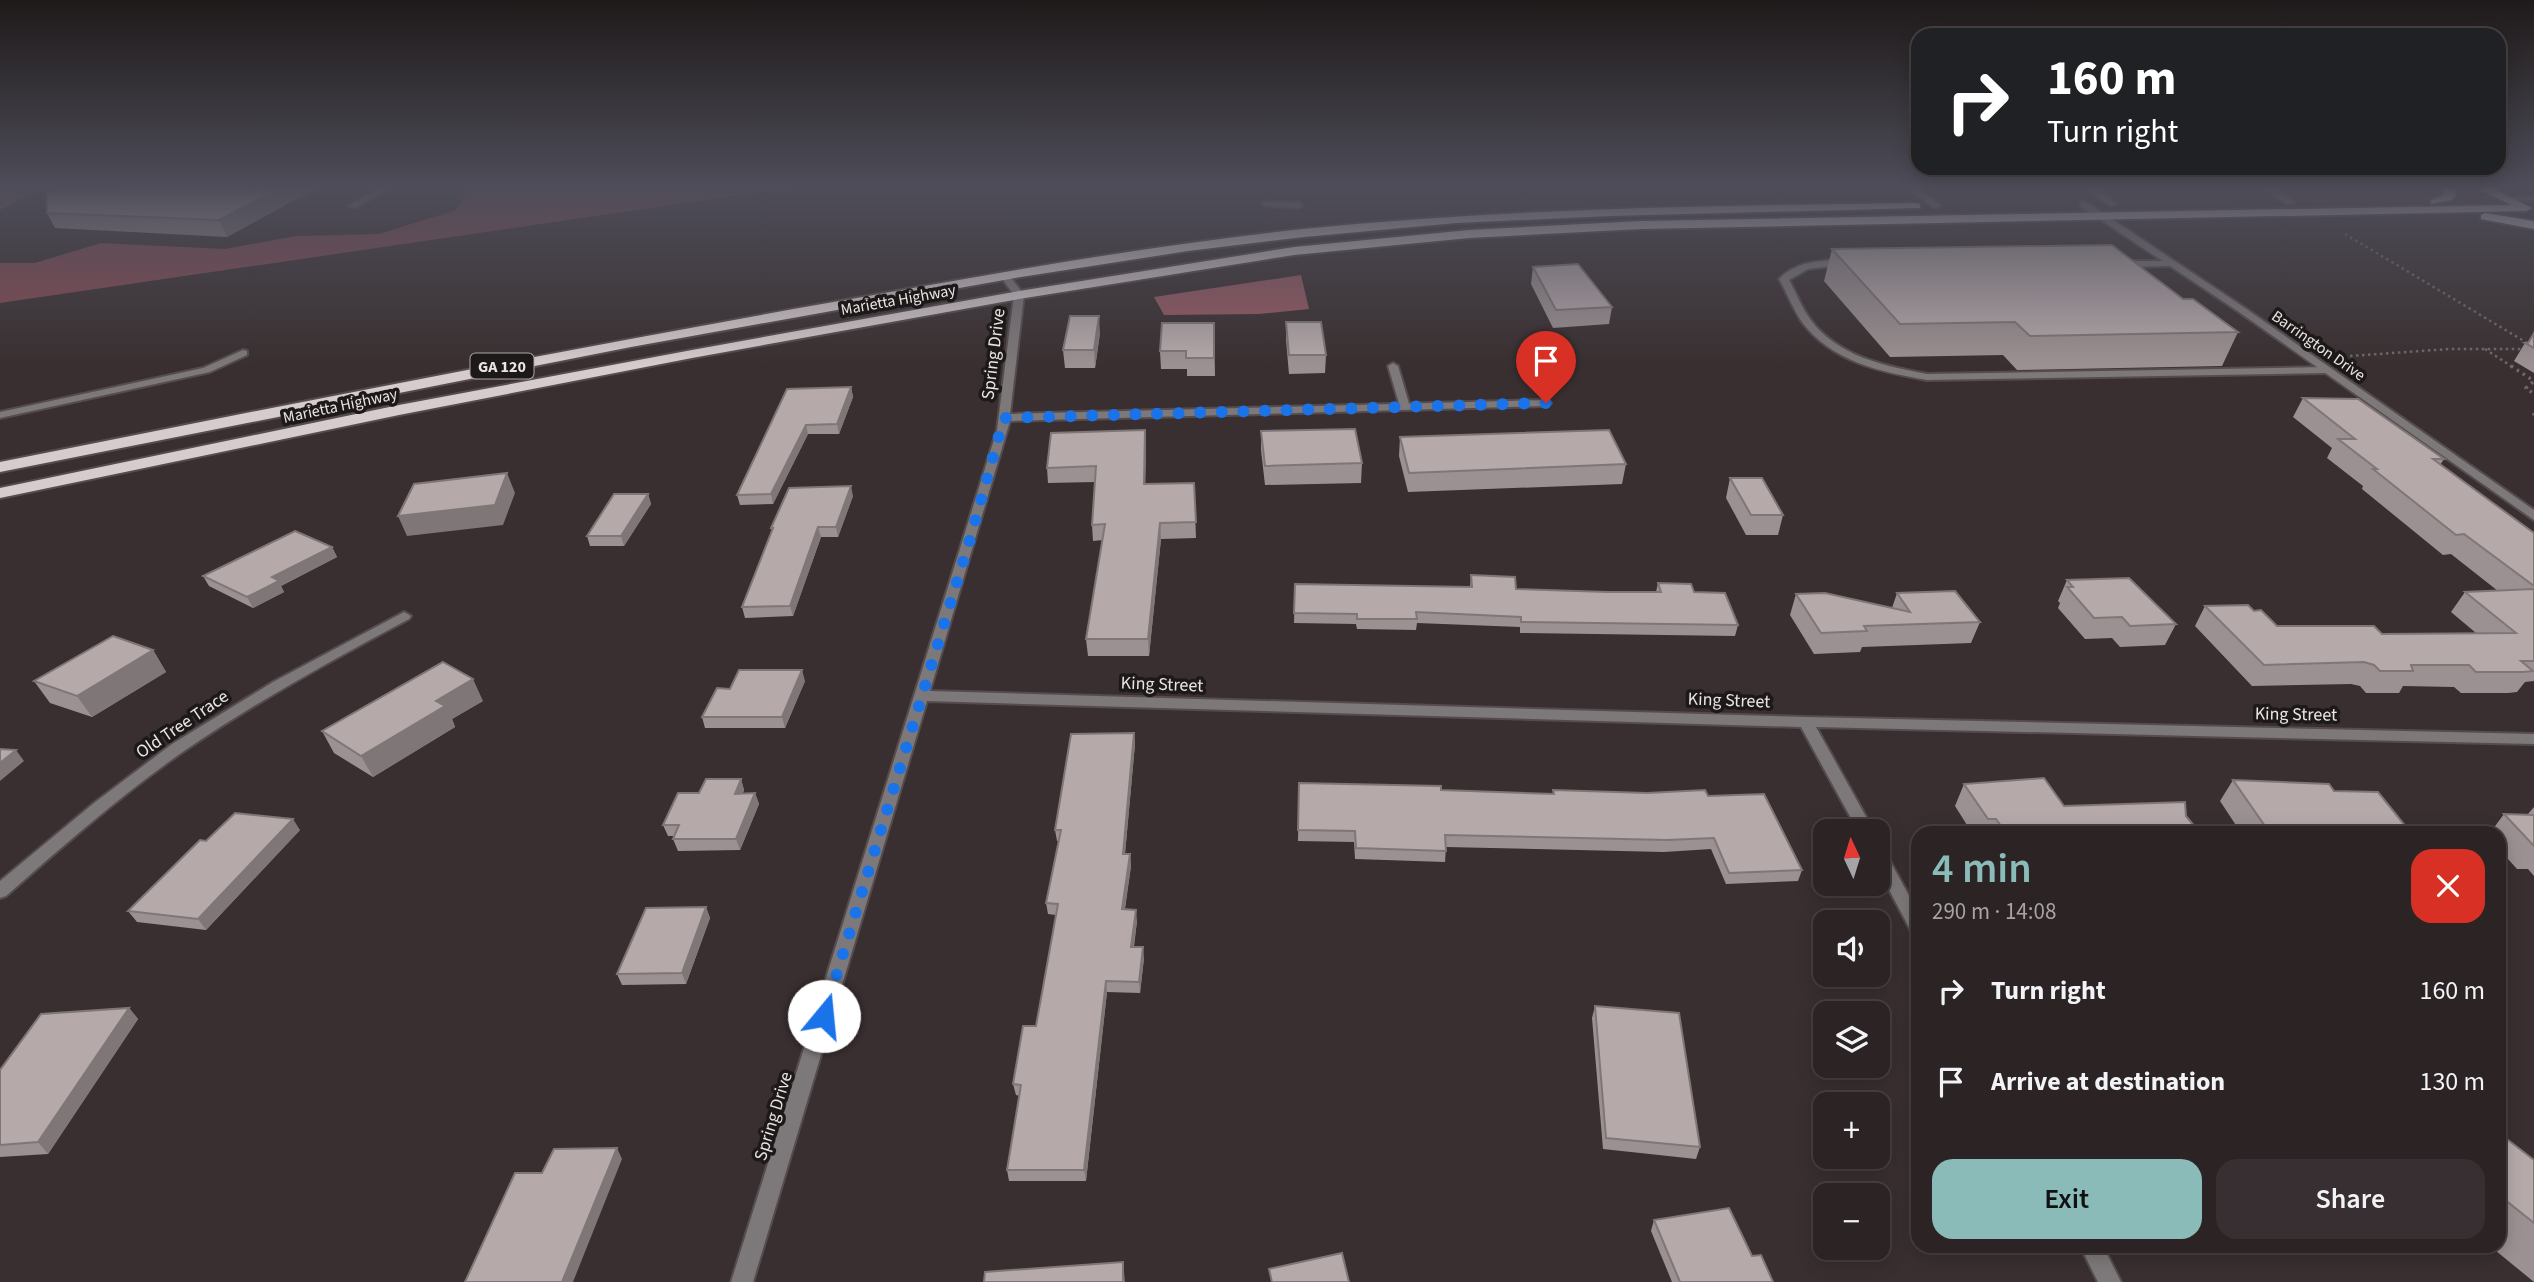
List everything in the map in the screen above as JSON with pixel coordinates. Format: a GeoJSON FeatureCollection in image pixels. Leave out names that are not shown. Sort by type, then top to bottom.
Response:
{"type":"FeatureCollection","features":[{"type":"Feature","properties":{"kind":"highway","name":"Marietta Highway"},"geometry":{"type":"LineString","coordinates":[[0,467],[560,355],[1192,247]]}},
{"type":"Feature","properties":{"kind":"highway","name":"Marietta Highway"},"geometry":{"type":"LineString","coordinates":[[0,493],[453,400],[1019,295],[1294,251],[1337,247]]}},
{"type":"Feature","properties":{"kind":"street","name":"Barrington Drive"},"geometry":{"type":"LineString","coordinates":[[2147,247],[2534,516]]}},
{"type":"Feature","properties":{"kind":"street"},"geometry":{"type":"LineString","coordinates":[[1863,260],[1808,265],[1792,271],[1784,279],[1806,320],[1821,337],[1846,355],[1888,369],[1927,377],[2327,370]]}},
{"type":"Feature","properties":{"kind":"street"},"geometry":{"type":"LineString","coordinates":[[2111,264],[2173,264]]}},
{"type":"Feature","properties":{"kind":"street","name":"Spring Drive"},"geometry":{"type":"LineString","coordinates":[[742,1282],[923,696],[1004,418],[1019,295],[1006,277]]}},
{"type":"Feature","properties":{"kind":"street"},"geometry":{"type":"LineString","coordinates":[[0,415],[206,370],[243,353]]}},
{"type":"Feature","properties":{"kind":"street"},"geometry":{"type":"LineString","coordinates":[[1393,366],[1405,407]]}},
{"type":"Feature","properties":{"kind":"street"},"geometry":{"type":"LineString","coordinates":[[1004,418],[1546,403]]}},
{"type":"Feature","properties":{"kind":"street","name":"Old Tree Trace"},"geometry":{"type":"LineString","coordinates":[[0,891],[101,804],[204,730],[305,668],[404,616]]}},
{"type":"Feature","properties":{"kind":"street","name":"King Street"},"geometry":{"type":"LineString","coordinates":[[923,696],[1806,722],[2534,739]]}},
{"type":"Feature","properties":{"kind":"street"},"geometry":{"type":"LineString","coordinates":[[1806,722],[1859,819]]}},
{"type":"Feature","properties":{"kind":"street"},"geometry":{"type":"LineString","coordinates":[[1890,876],[1911,915]]}},
{"type":"Feature","properties":{"kind":"street"},"geometry":{"type":"LineString","coordinates":[[2095,1253],[2110,1282]]}},
{"type":"Feature","properties":{"kind":"path"},"geometry":{"type":"LineString","coordinates":[[2365,247],[2534,348]]}},
{"type":"Feature","properties":{"kind":"path"},"geometry":{"type":"LineString","coordinates":[[2314,361],[2410,351],[2534,348]]}},
{"type":"Feature","properties":{"kind":"path"},"geometry":{"type":"LineString","coordinates":[[2484,349],[2534,382]]}},
{"type":"Feature","properties":{"kind":"path"},"geometry":{"type":"LineString","coordinates":[[2534,382],[2530,382],[2526,388],[2534,394]]}},
{"type":"Feature","properties":{"kind":"path"},"geometry":{"type":"LineString","coordinates":[[2534,413],[2534,419]]}},
{"type":"Feature","properties":{"kind":"shaded area"},"geometry":{"type":"Polygon","coordinates":[[[88,247],[225,249],[384,247],[0,303],[0,263],[35,263],[88,247]]]}},
{"type":"Feature","properties":{"kind":"shaded area"},"geometry":{"type":"Polygon","coordinates":[[[1301,275],[1309,309],[1259,314],[1164,315],[1154,297],[1301,275]]]}},
{"type":"Feature","properties":{"kind":"building"},"geometry":{"type":"Polygon","coordinates":[[[2114,247],[2183,299],[2193,299],[2238,332],[2030,336],[2015,322],[1900,324],[1832,249],[2114,247]]]}},
{"type":"Feature","properties":{"kind":"building"},"geometry":{"type":"Polygon","coordinates":[[[1578,264],[1612,307],[1556,310],[1533,267],[1578,264]]]}},
{"type":"Feature","properties":{"kind":"building"},"geometry":{"type":"Polygon","coordinates":[[[1070,316],[1099,316],[1094,350],[1063,350],[1070,316]]]}},
{"type":"Feature","properties":{"kind":"building"},"geometry":{"type":"Polygon","coordinates":[[[1286,322],[1321,322],[1326,355],[1289,355],[1286,322]]]}},
{"type":"Feature","properties":{"kind":"building"},"geometry":{"type":"Polygon","coordinates":[[[1162,323],[1214,323],[1214,358],[1186,358],[1186,351],[1160,351],[1162,323]]]}},
{"type":"Feature","properties":{"kind":"building"},"geometry":{"type":"Polygon","coordinates":[[[2534,333],[2534,348],[2525,343],[2528,343],[2534,333]]]}},
{"type":"Feature","properties":{"kind":"building"},"geometry":{"type":"Polygon","coordinates":[[[851,387],[837,424],[806,425],[771,494],[737,495],[787,389],[851,387]]]}},
{"type":"Feature","properties":{"kind":"building"},"geometry":{"type":"Polygon","coordinates":[[[2303,398],[2358,399],[2444,459],[2433,459],[2534,533],[2534,586],[2464,534],[2456,535],[2373,469],[2377,469],[2338,439],[2355,439],[2303,398]]]}},
{"type":"Feature","properties":{"kind":"building"},"geometry":{"type":"Polygon","coordinates":[[[1355,429],[1362,463],[1265,466],[1261,431],[1355,429]]]}},
{"type":"Feature","properties":{"kind":"building"},"geometry":{"type":"Polygon","coordinates":[[[1145,430],[1144,484],[1194,483],[1196,522],[1160,523],[1148,639],[1086,639],[1105,524],[1092,525],[1096,466],[1047,468],[1051,433],[1145,430]]]}},
{"type":"Feature","properties":{"kind":"building"},"geometry":{"type":"Polygon","coordinates":[[[1609,430],[1626,464],[1409,473],[1400,437],[1609,430]]]}},
{"type":"Feature","properties":{"kind":"building"},"geometry":{"type":"Polygon","coordinates":[[[507,473],[495,505],[398,516],[414,484],[507,473]]]}},
{"type":"Feature","properties":{"kind":"building"},"geometry":{"type":"Polygon","coordinates":[[[1730,478],[1762,478],[1783,515],[1751,515],[1730,478]]]}},
{"type":"Feature","properties":{"kind":"building"},"geometry":{"type":"Polygon","coordinates":[[[851,486],[836,527],[818,527],[790,606],[742,607],[789,488],[851,486]]]}},
{"type":"Feature","properties":{"kind":"building"},"geometry":{"type":"Polygon","coordinates":[[[614,494],[648,494],[621,536],[587,536],[614,494]]]}},
{"type":"Feature","properties":{"kind":"building"},"geometry":{"type":"Polygon","coordinates":[[[295,531],[332,547],[272,577],[279,581],[247,597],[203,576],[295,531]]]}},
{"type":"Feature","properties":{"kind":"building"},"geometry":{"type":"Polygon","coordinates":[[[1471,575],[1515,577],[1516,589],[1661,592],[1658,583],[1691,584],[1694,592],[1725,593],[1738,625],[1521,622],[1521,617],[1416,612],[1417,619],[1357,619],[1357,614],[1294,613],[1295,584],[1472,587],[1471,575]]]}},
{"type":"Feature","properties":{"kind":"building"},"geometry":{"type":"Polygon","coordinates":[[[2129,578],[2176,624],[2130,626],[2122,617],[2094,618],[2067,587],[2073,587],[2067,580],[2129,578]]]}},
{"type":"Feature","properties":{"kind":"building"},"geometry":{"type":"Polygon","coordinates":[[[2534,589],[2534,661],[2521,661],[2533,671],[2523,672],[2476,672],[2469,665],[2411,665],[2413,671],[2380,671],[2374,665],[2364,662],[2264,665],[2205,606],[2248,605],[2254,611],[2261,610],[2277,626],[2374,626],[2382,634],[2516,633],[2465,592],[2534,589]]]}},
{"type":"Feature","properties":{"kind":"building"},"geometry":{"type":"Polygon","coordinates":[[[1955,591],[1980,622],[1864,626],[1867,631],[1821,633],[1796,594],[1825,593],[1910,612],[1897,593],[1955,591]]]}},
{"type":"Feature","properties":{"kind":"building"},"geometry":{"type":"Polygon","coordinates":[[[113,636],[153,650],[77,696],[34,681],[113,636]]]}},
{"type":"Feature","properties":{"kind":"building"},"geometry":{"type":"Polygon","coordinates":[[[443,662],[473,679],[436,701],[445,706],[361,756],[322,731],[443,662]]]}},
{"type":"Feature","properties":{"kind":"building"},"geometry":{"type":"Polygon","coordinates":[[[739,670],[802,670],[782,717],[702,717],[717,688],[730,689],[739,670]]]}},
{"type":"Feature","properties":{"kind":"building"},"geometry":{"type":"Polygon","coordinates":[[[1134,733],[1123,854],[1130,854],[1122,909],[1136,910],[1131,947],[1143,947],[1139,982],[1106,981],[1084,1170],[1007,1170],[1021,1085],[1013,1084],[1023,1026],[1036,1026],[1058,904],[1046,903],[1061,830],[1055,830],[1071,734],[1134,733]]]}},
{"type":"Feature","properties":{"kind":"building"},"geometry":{"type":"Polygon","coordinates":[[[0,749],[16,750],[0,763],[0,749]]]}},
{"type":"Feature","properties":{"kind":"building"},"geometry":{"type":"Polygon","coordinates":[[[2044,778],[2064,806],[2185,802],[2186,816],[2194,826],[2001,826],[1996,819],[1988,819],[1964,784],[2044,778]]]}},
{"type":"Feature","properties":{"kind":"building"},"geometry":{"type":"Polygon","coordinates":[[[706,779],[741,779],[735,794],[755,793],[736,839],[673,839],[679,825],[663,825],[678,793],[699,793],[706,779]]]}},
{"type":"Feature","properties":{"kind":"building"},"geometry":{"type":"Polygon","coordinates":[[[2233,780],[2329,784],[2334,791],[2378,792],[2405,826],[2265,826],[2233,780]]]}},
{"type":"Feature","properties":{"kind":"building"},"geometry":{"type":"Polygon","coordinates":[[[1299,783],[1441,786],[1441,790],[1554,794],[1553,790],[1647,793],[1705,790],[1708,796],[1764,794],[1802,870],[1729,873],[1714,838],[1667,840],[1445,835],[1446,851],[1356,848],[1355,831],[1298,830],[1299,783]]]}},
{"type":"Feature","properties":{"kind":"building"},"geometry":{"type":"Polygon","coordinates":[[[235,813],[293,819],[198,919],[128,911],[200,840],[206,841],[235,813]]]}},
{"type":"Feature","properties":{"kind":"building"},"geometry":{"type":"Polygon","coordinates":[[[2504,814],[2534,815],[2534,846],[2504,814]]]}},
{"type":"Feature","properties":{"kind":"building"},"geometry":{"type":"Polygon","coordinates":[[[706,907],[682,973],[617,974],[646,908],[706,907]]]}},
{"type":"Feature","properties":{"kind":"building"},"geometry":{"type":"Polygon","coordinates":[[[1595,1006],[1679,1013],[1700,1147],[1606,1138],[1595,1006]]]}},
{"type":"Feature","properties":{"kind":"building"},"geometry":{"type":"Polygon","coordinates":[[[129,1008],[38,1142],[0,1145],[0,1070],[41,1014],[129,1008]]]}},
{"type":"Feature","properties":{"kind":"building"},"geometry":{"type":"Polygon","coordinates":[[[2506,1138],[2534,1160],[2534,1223],[2506,1201],[2506,1138]]]}},
{"type":"Feature","properties":{"kind":"building"},"geometry":{"type":"Polygon","coordinates":[[[617,1148],[562,1282],[465,1282],[515,1173],[542,1173],[554,1149],[617,1148]]]}},
{"type":"Feature","properties":{"kind":"building"},"geometry":{"type":"Polygon","coordinates":[[[1729,1208],[1752,1256],[1761,1255],[1773,1282],[1680,1282],[1654,1220],[1729,1208]]]}},
{"type":"Feature","properties":{"kind":"building"},"geometry":{"type":"Polygon","coordinates":[[[1342,1253],[1349,1282],[1272,1282],[1269,1269],[1342,1253]]]}},
{"type":"Feature","properties":{"kind":"building"},"geometry":{"type":"Polygon","coordinates":[[[1123,1262],[1123,1282],[984,1282],[985,1272],[1123,1262]]]}},
{"type":"Feature","properties":{"kind":"route"},"geometry":{"type":"LineString","coordinates":[[824,1016],[923,696],[1003,430],[1004,418],[1546,403]]}}]}
